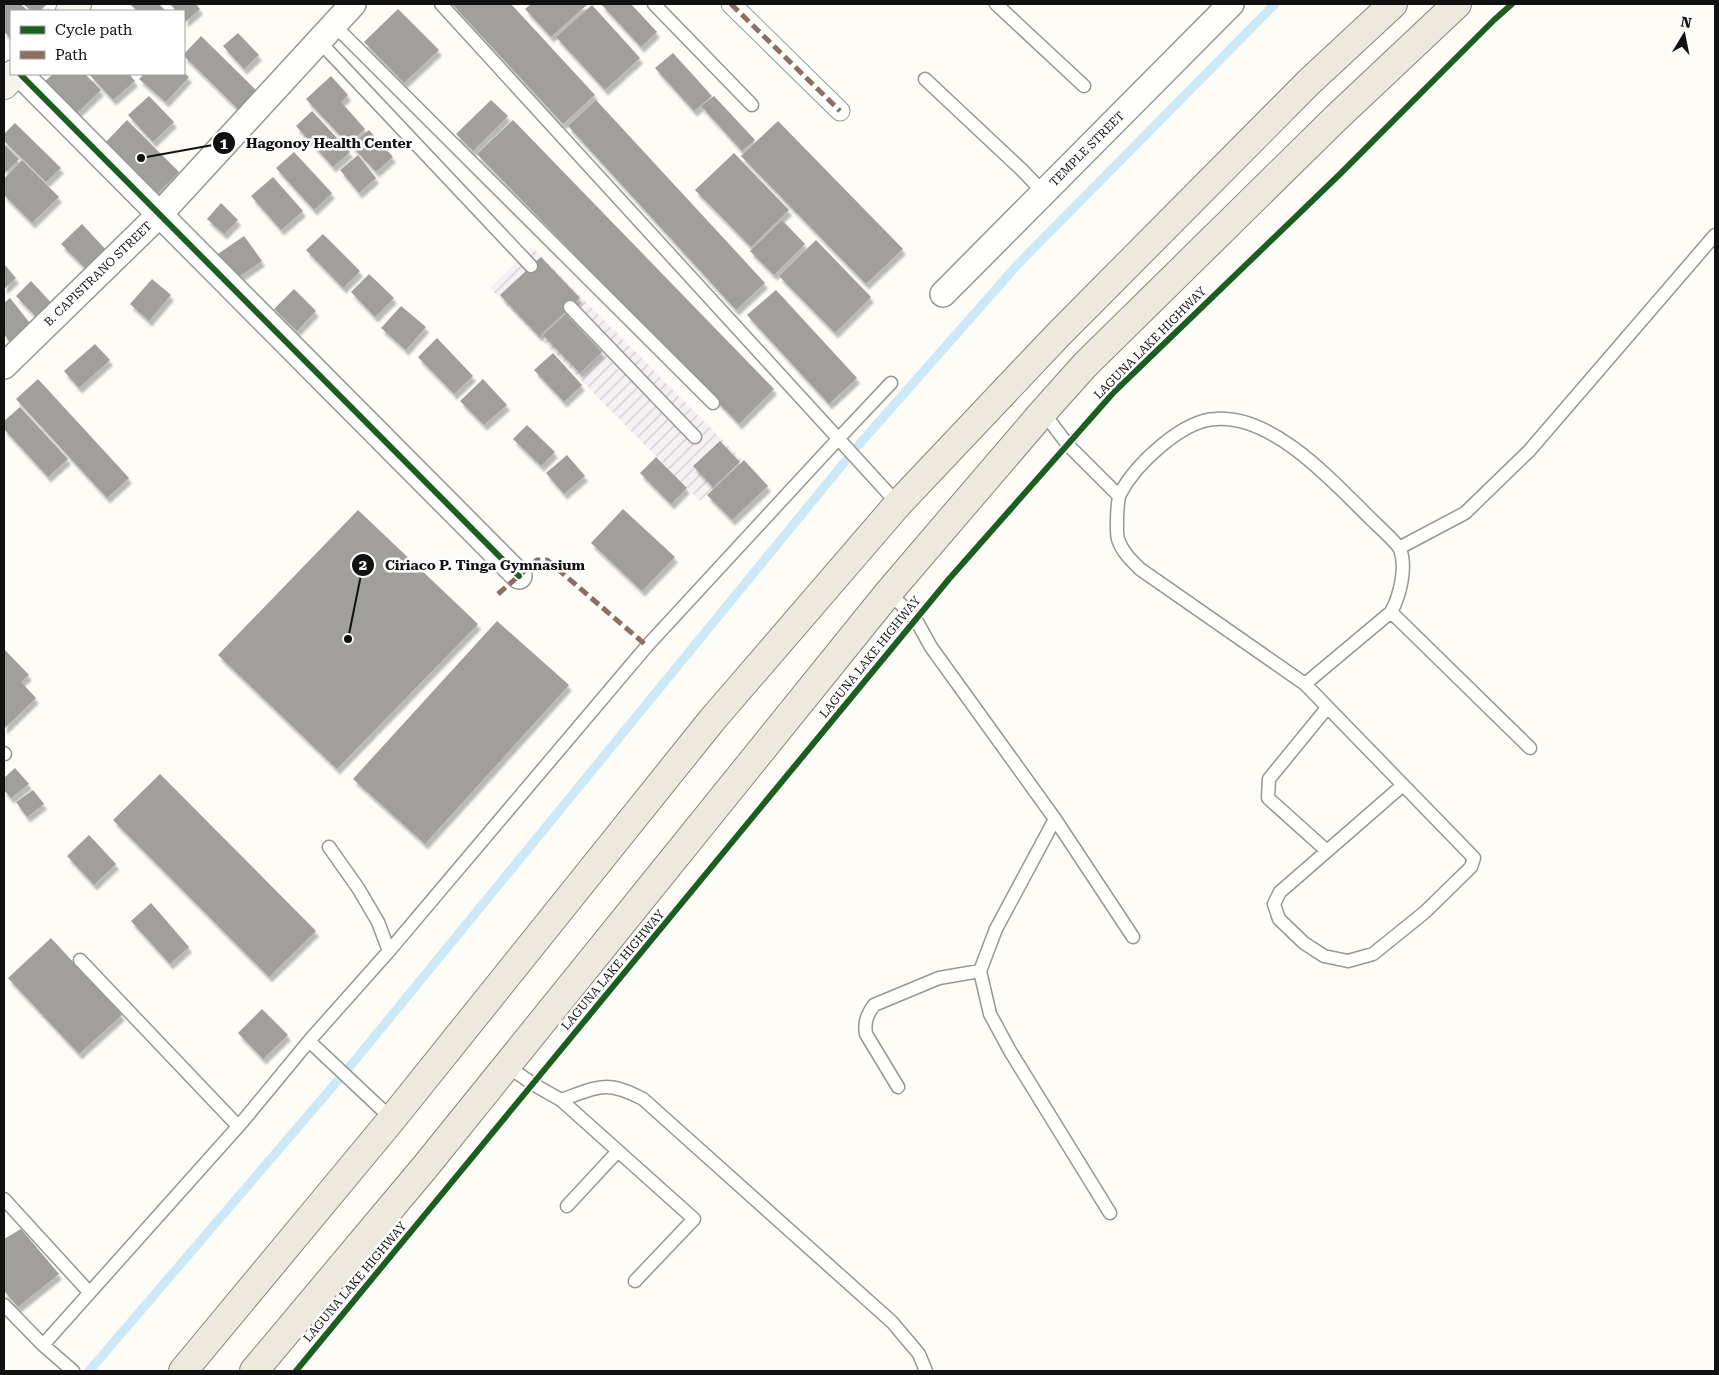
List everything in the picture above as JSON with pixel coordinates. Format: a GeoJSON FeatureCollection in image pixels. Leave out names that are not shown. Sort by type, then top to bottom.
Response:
{"type":"FeatureCollection","features":[{"type":"Feature","properties":{"kind":"main road"},"geometry":{"type":"LineString","coordinates":[[184,1371],[392,1119],[712,720],[898,504],[1056,336],[1309,82],[1393,4]]}},
{"type":"Feature","properties":{"kind":"main road","name":"LAGUNA LAKE HIGHWAY"},"geometry":{"type":"LineString","coordinates":[[254,1371],[425,1167],[889,592],[1043,412],[1092,358],[1335,120],[1457,4]]}},
{"type":"Feature","properties":{"kind":"main road"},"geometry":{"type":"LineString","coordinates":[[4,85],[13,75]]}},
{"type":"Feature","properties":{"kind":"street","name":"B. CAPISTRANO STREET"},"geometry":{"type":"LineString","coordinates":[[4,366],[160,214],[352,4]]}},
{"type":"Feature","properties":{"kind":"street"},"geometry":{"type":"LineString","coordinates":[[731,4],[840,111]]}},
{"type":"Feature","properties":{"kind":"street","name":"TEMPLE STREET"},"geometry":{"type":"LineString","coordinates":[[943,294],[1231,4]]}},
{"type":"Feature","properties":{"kind":"street"},"geometry":{"type":"LineString","coordinates":[[21,75],[520,576]]}},
{"type":"Feature","properties":{"kind":"lane"},"geometry":{"type":"LineString","coordinates":[[441,4],[898,504]]}},
{"type":"Feature","properties":{"kind":"lane"},"geometry":{"type":"LineString","coordinates":[[654,4],[752,106]]}},
{"type":"Feature","properties":{"kind":"lane"},"geometry":{"type":"LineString","coordinates":[[996,4],[1084,86]]}},
{"type":"Feature","properties":{"kind":"lane"},"geometry":{"type":"LineString","coordinates":[[326,32],[531,266]]}},
{"type":"Feature","properties":{"kind":"lane"},"geometry":{"type":"LineString","coordinates":[[326,32],[713,404]]}},
{"type":"Feature","properties":{"kind":"lane"},"geometry":{"type":"LineString","coordinates":[[925,79],[1044,193]]}},
{"type":"Feature","properties":{"kind":"lane"},"geometry":{"type":"LineString","coordinates":[[1400,548],[1466,513],[1529,451],[1715,235]]}},
{"type":"Feature","properties":{"kind":"lane"},"geometry":{"type":"LineString","coordinates":[[570,307],[695,437]]}},
{"type":"Feature","properties":{"kind":"lane"},"geometry":{"type":"LineString","coordinates":[[43,1345],[238,1126],[309,1040],[389,951],[647,646],[841,441],[891,383]]}},
{"type":"Feature","properties":{"kind":"lane"},"geometry":{"type":"LineString","coordinates":[[1043,412],[1068,445],[1119,496]]}},
{"type":"Feature","properties":{"kind":"lane"},"geometry":{"type":"LineString","coordinates":[[1305,684],[1391,612],[1397,600],[1403,571],[1400,548],[1331,480],[1286,442],[1266,431],[1239,421],[1215,418],[1194,424],[1178,432],[1146,461],[1132,476],[1119,496],[1117,537],[1123,552],[1140,569],[1305,684],[1474,858],[1473,864],[1425,912],[1373,954],[1348,961],[1324,956],[1304,944],[1280,919],[1274,904],[1280,892],[1403,786]]}},
{"type":"Feature","properties":{"kind":"lane"},"geometry":{"type":"LineString","coordinates":[[889,592],[916,620],[931,648],[1055,819],[1133,937]]}},
{"type":"Feature","properties":{"kind":"lane"},"geometry":{"type":"LineString","coordinates":[[1391,612],[1530,748]]}},
{"type":"Feature","properties":{"kind":"lane"},"geometry":{"type":"LineString","coordinates":[[1327,708],[1270,779],[1267,792],[1268,798],[1328,851]]}},
{"type":"Feature","properties":{"kind":"lane"},"geometry":{"type":"LineString","coordinates":[[1055,819],[996,929],[980,971],[990,1014],[1010,1051],[1110,1213]]}},
{"type":"Feature","properties":{"kind":"lane"},"geometry":{"type":"LineString","coordinates":[[329,848],[358,888],[378,922],[389,951]]}},
{"type":"Feature","properties":{"kind":"lane"},"geometry":{"type":"LineString","coordinates":[[80,960],[238,1126]]}},
{"type":"Feature","properties":{"kind":"lane"},"geometry":{"type":"LineString","coordinates":[[898,1087],[866,1034],[864,1026],[874,1005],[939,978],[980,971]]}},
{"type":"Feature","properties":{"kind":"lane"},"geometry":{"type":"LineString","coordinates":[[309,1040],[392,1119]]}},
{"type":"Feature","properties":{"kind":"lane"},"geometry":{"type":"LineString","coordinates":[[507,1066],[561,1100],[694,1219],[634,1281]]}},
{"type":"Feature","properties":{"kind":"lane"},"geometry":{"type":"LineString","coordinates":[[561,1100],[600,1086],[625,1089],[643,1100],[892,1322],[919,1354],[926,1371]]}},
{"type":"Feature","properties":{"kind":"lane"},"geometry":{"type":"LineString","coordinates":[[567,1206],[618,1151]]}},
{"type":"Feature","properties":{"kind":"lane"},"geometry":{"type":"LineString","coordinates":[[4,1200],[89,1292]]}},
{"type":"Feature","properties":{"kind":"lane"},"geometry":{"type":"LineString","coordinates":[[4,1305],[43,1345],[73,1371]]}},
{"type":"Feature","properties":{"kind":"shaded area"},"geometry":{"type":"Polygon","coordinates":[[[532,247],[742,460],[700,501],[490,288],[532,247]]]}},
{"type":"Feature","properties":{"kind":"building"},"geometry":{"type":"Polygon","coordinates":[[[4,4],[20,4],[28,10],[10,10],[10,37],[4,32],[4,4]]]}},
{"type":"Feature","properties":{"kind":"building"},"geometry":{"type":"Polygon","coordinates":[[[23,4],[47,4],[41,10],[30,10],[23,4]]]}},
{"type":"Feature","properties":{"kind":"building"},"geometry":{"type":"Polygon","coordinates":[[[130,4],[159,4],[165,10],[136,10],[130,4]]]}},
{"type":"Feature","properties":{"kind":"building"},"geometry":{"type":"Polygon","coordinates":[[[170,4],[196,4],[200,9],[185,22],[185,10],[175,10],[170,4]]]}},
{"type":"Feature","properties":{"kind":"building"},"geometry":{"type":"Polygon","coordinates":[[[452,4],[511,4],[595,95],[563,124],[452,4]]]}},
{"type":"Feature","properties":{"kind":"building"},"geometry":{"type":"Polygon","coordinates":[[[531,4],[588,4],[551,37],[525,9],[531,4]]]}},
{"type":"Feature","properties":{"kind":"building"},"geometry":{"type":"Polygon","coordinates":[[[601,4],[631,4],[657,32],[641,47],[601,4]]]}},
{"type":"Feature","properties":{"kind":"building"},"geometry":{"type":"Polygon","coordinates":[[[592,5],[640,58],[605,90],[556,37],[592,5]]]}},
{"type":"Feature","properties":{"kind":"building"},"geometry":{"type":"Polygon","coordinates":[[[398,9],[439,50],[404,83],[364,42],[398,9]]]}},
{"type":"Feature","properties":{"kind":"building"},"geometry":{"type":"Polygon","coordinates":[[[238,33],[259,55],[244,69],[223,46],[238,33]]]}},
{"type":"Feature","properties":{"kind":"building"},"geometry":{"type":"Polygon","coordinates":[[[201,36],[261,95],[242,113],[185,57],[185,53],[201,36]]]}},
{"type":"Feature","properties":{"kind":"building"},"geometry":{"type":"Polygon","coordinates":[[[673,53],[712,96],[694,111],[655,68],[673,53]]]}},
{"type":"Feature","properties":{"kind":"building"},"geometry":{"type":"Polygon","coordinates":[[[185,74],[189,77],[166,102],[139,79],[143,75],[185,74]]]}},
{"type":"Feature","properties":{"kind":"building"},"geometry":{"type":"Polygon","coordinates":[[[52,75],[86,75],[101,90],[76,114],[44,82],[52,75]]]}},
{"type":"Feature","properties":{"kind":"building"},"geometry":{"type":"Polygon","coordinates":[[[90,75],[130,75],[135,81],[113,100],[90,75]]]}},
{"type":"Feature","properties":{"kind":"building"},"geometry":{"type":"Polygon","coordinates":[[[331,76],[348,95],[341,102],[365,129],[348,144],[306,99],[331,76]]]}},
{"type":"Feature","properties":{"kind":"building"},"geometry":{"type":"Polygon","coordinates":[[[149,96],[174,122],[153,142],[128,115],[149,96]]]}},
{"type":"Feature","properties":{"kind":"building"},"geometry":{"type":"Polygon","coordinates":[[[714,96],[755,140],[742,151],[701,106],[714,96]]]}},
{"type":"Feature","properties":{"kind":"building"},"geometry":{"type":"Polygon","coordinates":[[[491,100],[508,116],[473,151],[456,134],[491,100]]]}},
{"type":"Feature","properties":{"kind":"building"},"geometry":{"type":"Polygon","coordinates":[[[596,100],[765,283],[736,310],[568,126],[596,100]]]}},
{"type":"Feature","properties":{"kind":"building"},"geometry":{"type":"Polygon","coordinates":[[[312,111],[350,152],[333,167],[296,126],[312,111]]]}},
{"type":"Feature","properties":{"kind":"building"},"geometry":{"type":"Polygon","coordinates":[[[127,120],[179,172],[155,196],[103,145],[127,120]]]}},
{"type":"Feature","properties":{"kind":"building"},"geometry":{"type":"Polygon","coordinates":[[[513,120],[774,389],[739,424],[477,154],[513,120]]]}},
{"type":"Feature","properties":{"kind":"building"},"geometry":{"type":"Polygon","coordinates":[[[778,121],[903,249],[866,284],[741,156],[778,121]]]}},
{"type":"Feature","properties":{"kind":"building"},"geometry":{"type":"Polygon","coordinates":[[[15,123],[61,168],[46,182],[4,141],[4,134],[15,123]]]}},
{"type":"Feature","properties":{"kind":"building"},"geometry":{"type":"Polygon","coordinates":[[[369,130],[393,157],[376,172],[351,145],[369,130]]]}},
{"type":"Feature","properties":{"kind":"building"},"geometry":{"type":"Polygon","coordinates":[[[4,144],[19,159],[4,174],[4,144]]]}},
{"type":"Feature","properties":{"kind":"building"},"geometry":{"type":"Polygon","coordinates":[[[294,152],[332,193],[314,210],[276,168],[294,152]]]}},
{"type":"Feature","properties":{"kind":"building"},"geometry":{"type":"Polygon","coordinates":[[[734,153],[789,210],[751,247],[695,190],[734,153]]]}},
{"type":"Feature","properties":{"kind":"building"},"geometry":{"type":"Polygon","coordinates":[[[358,155],[376,178],[359,193],[340,170],[358,155]]]}},
{"type":"Feature","properties":{"kind":"building"},"geometry":{"type":"Polygon","coordinates":[[[22,160],[59,197],[32,223],[4,195],[4,179],[22,160]]]}},
{"type":"Feature","properties":{"kind":"building"},"geometry":{"type":"Polygon","coordinates":[[[273,177],[303,211],[281,230],[251,196],[273,177]]]}},
{"type":"Feature","properties":{"kind":"building"},"geometry":{"type":"Polygon","coordinates":[[[221,203],[238,220],[224,234],[207,219],[221,203]]]}},
{"type":"Feature","properties":{"kind":"building"},"geometry":{"type":"Polygon","coordinates":[[[782,220],[805,244],[774,275],[750,251],[782,220]]]}},
{"type":"Feature","properties":{"kind":"building"},"geometry":{"type":"Polygon","coordinates":[[[82,224],[107,251],[87,270],[61,244],[82,224]]]}},
{"type":"Feature","properties":{"kind":"building"},"geometry":{"type":"Polygon","coordinates":[[[323,234],[360,271],[343,288],[306,250],[323,234]]]}},
{"type":"Feature","properties":{"kind":"building"},"geometry":{"type":"Polygon","coordinates":[[[244,236],[262,261],[233,281],[215,256],[244,236]]]}},
{"type":"Feature","properties":{"kind":"building"},"geometry":{"type":"Polygon","coordinates":[[[816,240],[871,297],[835,333],[779,276],[816,240]]]}},
{"type":"Feature","properties":{"kind":"building"},"geometry":{"type":"Polygon","coordinates":[[[541,257],[580,298],[539,336],[500,295],[541,257]]]}},
{"type":"Feature","properties":{"kind":"building"},"geometry":{"type":"Polygon","coordinates":[[[4,264],[16,278],[4,289],[4,264]]]}},
{"type":"Feature","properties":{"kind":"building"},"geometry":{"type":"Polygon","coordinates":[[[369,274],[394,298],[375,317],[351,292],[369,274]]]}},
{"type":"Feature","properties":{"kind":"building"},"geometry":{"type":"Polygon","coordinates":[[[152,279],[171,295],[149,321],[130,304],[152,279]]]}},
{"type":"Feature","properties":{"kind":"building"},"geometry":{"type":"Polygon","coordinates":[[[31,281],[56,308],[41,322],[16,296],[31,281]]]}},
{"type":"Feature","properties":{"kind":"building"},"geometry":{"type":"Polygon","coordinates":[[[294,289],[316,311],[297,331],[274,309],[294,289]]]}},
{"type":"Feature","properties":{"kind":"building"},"geometry":{"type":"Polygon","coordinates":[[[776,290],[857,378],[829,404],[747,315],[776,290]]]}},
{"type":"Feature","properties":{"kind":"building"},"geometry":{"type":"Polygon","coordinates":[[[10,298],[36,331],[14,348],[4,334],[4,303],[10,298]]]}},
{"type":"Feature","properties":{"kind":"building"},"geometry":{"type":"Polygon","coordinates":[[[401,306],[426,327],[406,350],[381,328],[401,306]]]}},
{"type":"Feature","properties":{"kind":"building"},"geometry":{"type":"Polygon","coordinates":[[[566,314],[602,352],[580,373],[543,335],[566,314]]]}},
{"type":"Feature","properties":{"kind":"building"},"geometry":{"type":"Polygon","coordinates":[[[437,338],[473,376],[454,394],[418,357],[437,338]]]}},
{"type":"Feature","properties":{"kind":"building"},"geometry":{"type":"Polygon","coordinates":[[[95,344],[110,360],[79,388],[64,371],[95,344]]]}},
{"type":"Feature","properties":{"kind":"building"},"geometry":{"type":"Polygon","coordinates":[[[553,353],[582,385],[564,402],[534,370],[553,353]]]}},
{"type":"Feature","properties":{"kind":"building"},"geometry":{"type":"Polygon","coordinates":[[[38,379],[129,478],[107,498],[16,399],[38,379]]]}},
{"type":"Feature","properties":{"kind":"building"},"geometry":{"type":"Polygon","coordinates":[[[483,379],[507,405],[484,425],[460,401],[483,379]]]}},
{"type":"Feature","properties":{"kind":"building"},"geometry":{"type":"Polygon","coordinates":[[[20,407],[68,459],[48,477],[4,429],[4,421],[20,407]]]}},
{"type":"Feature","properties":{"kind":"building"},"geometry":{"type":"Polygon","coordinates":[[[527,425],[555,452],[541,466],[513,439],[527,425]]]}},
{"type":"Feature","properties":{"kind":"building"},"geometry":{"type":"Polygon","coordinates":[[[720,441],[740,462],[713,487],[693,466],[720,441]]]}},
{"type":"Feature","properties":{"kind":"building"},"geometry":{"type":"Polygon","coordinates":[[[567,455],[585,476],[564,494],[546,473],[567,455]]]}},
{"type":"Feature","properties":{"kind":"building"},"geometry":{"type":"Polygon","coordinates":[[[656,457],[687,488],[671,504],[640,473],[656,457]]]}},
{"type":"Feature","properties":{"kind":"building"},"geometry":{"type":"Polygon","coordinates":[[[744,460],[768,486],[732,520],[707,495],[744,460]]]}},
{"type":"Feature","properties":{"kind":"building"},"geometry":{"type":"Polygon","coordinates":[[[623,509],[675,557],[642,591],[591,543],[623,509]]]}},
{"type":"Feature","properties":{"kind":"building"},"geometry":{"type":"Polygon","coordinates":[[[358,510],[478,624],[337,769],[218,655],[358,510]]]}},
{"type":"Feature","properties":{"kind":"building"},"geometry":{"type":"Polygon","coordinates":[[[497,621],[569,685],[425,844],[353,779],[497,621]]]}},
{"type":"Feature","properties":{"kind":"building"},"geometry":{"type":"Polygon","coordinates":[[[4,649],[29,675],[21,682],[36,698],[4,729],[4,649]]]}},
{"type":"Feature","properties":{"kind":"building"},"geometry":{"type":"Polygon","coordinates":[[[15,768],[29,784],[11,798],[4,790],[4,778],[15,768]]]}},
{"type":"Feature","properties":{"kind":"building"},"geometry":{"type":"Polygon","coordinates":[[[160,774],[316,931],[269,977],[113,820],[160,774]]]}},
{"type":"Feature","properties":{"kind":"building"},"geometry":{"type":"Polygon","coordinates":[[[33,790],[44,804],[27,817],[16,802],[33,790]]]}},
{"type":"Feature","properties":{"kind":"building"},"geometry":{"type":"Polygon","coordinates":[[[89,835],[116,864],[94,885],[67,856],[89,835]]]}},
{"type":"Feature","properties":{"kind":"building"},"geometry":{"type":"Polygon","coordinates":[[[151,903],[189,947],[170,964],[131,921],[151,903]]]}},
{"type":"Feature","properties":{"kind":"building"},"geometry":{"type":"Polygon","coordinates":[[[51,938],[122,1015],[79,1054],[8,978],[51,938]]]}},
{"type":"Feature","properties":{"kind":"building"},"geometry":{"type":"Polygon","coordinates":[[[262,1009],[288,1035],[263,1059],[238,1033],[262,1009]]]}},
{"type":"Feature","properties":{"kind":"building"},"geometry":{"type":"Polygon","coordinates":[[[21,1229],[59,1274],[18,1307],[4,1291],[4,1239],[21,1229]]]}},
{"type":"Feature","properties":{"kind":"waterway"},"geometry":{"type":"LineString","coordinates":[[89,1371],[352,1064],[856,448],[1019,263],[1275,4]]}},
{"type":"Feature","properties":{"kind":"marked path"},"geometry":{"type":"LineString","coordinates":[[731,4],[840,111]]}},
{"type":"Feature","properties":{"kind":"marked path"},"geometry":{"type":"LineString","coordinates":[[498,594],[537,560],[547,560],[647,646]]}},
{"type":"Feature","properties":{"kind":"cycle path"},"geometry":{"type":"LineString","coordinates":[[296,1371],[949,579],[1114,392],[1339,175],[1512,4]]}},
{"type":"Feature","properties":{"kind":"cycle path"},"geometry":{"type":"LineString","coordinates":[[21,75],[519,576]]}},
{"type":"Feature","properties":{"kind":"place","name":"Hagonoy Health Center"},"geometry":{"type":"Point","coordinates":[141,158]}},
{"type":"Feature","properties":{"kind":"place","name":"Ciriaco P. Tinga Gymnasium"},"geometry":{"type":"Point","coordinates":[348,639]}}]}
